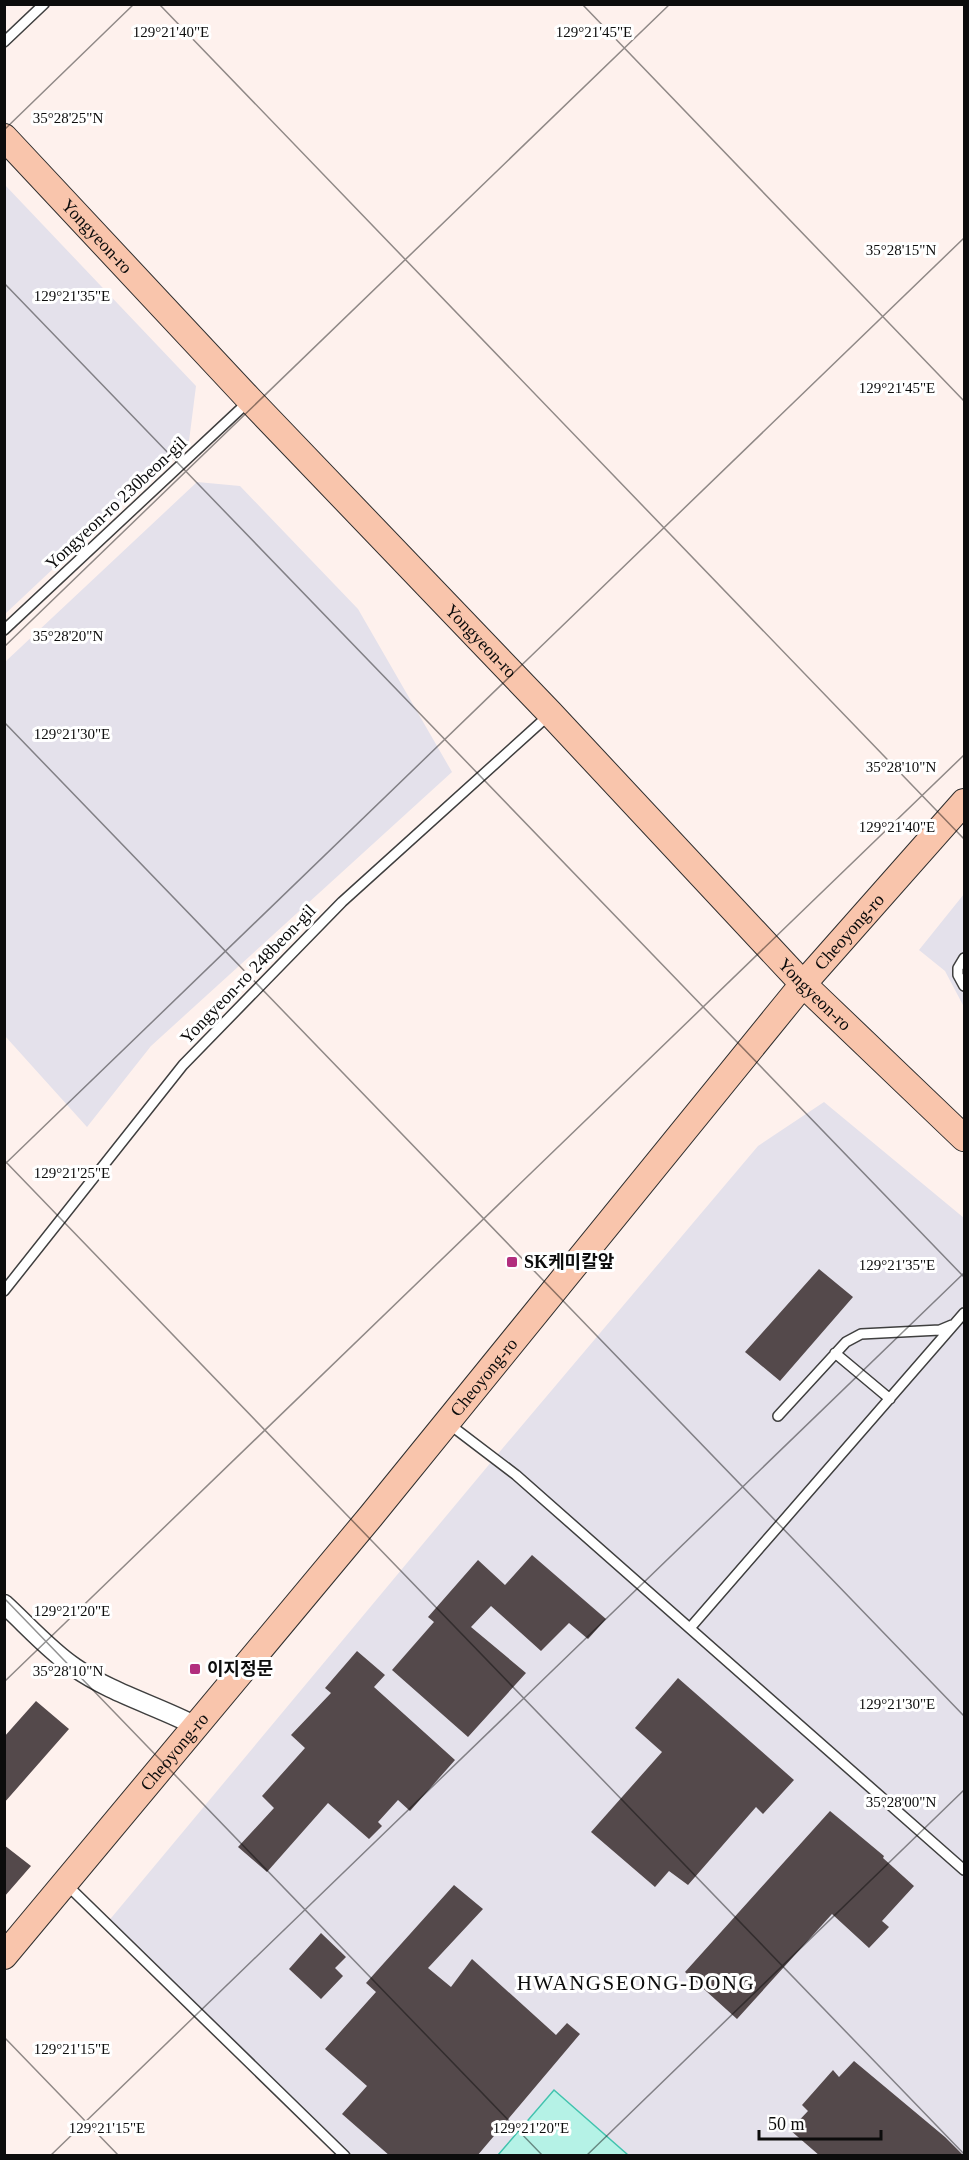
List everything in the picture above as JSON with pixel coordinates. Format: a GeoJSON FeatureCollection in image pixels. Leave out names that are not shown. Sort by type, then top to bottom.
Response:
{"type":"FeatureCollection","features":[{"type":"Feature","properties":{"kind":"street","name":"Yongyeon-ro"},"geometry":{"type":"LineString","coordinates":[[4,137],[250,400],[550,713],[802,984],[964,1138]]}},
{"type":"Feature","properties":{"kind":"street","name":"Cheoyong-ro"},"geometry":{"type":"LineString","coordinates":[[4,1956],[447,1422],[802,984],[964,802]]}},
{"type":"Feature","properties":{"kind":"street"},"geometry":{"type":"LineString","coordinates":[[4,1604],[72,1666],[105,1686],[165,1710],[196,1726]]}},
{"type":"Feature","properties":{"kind":"lane"},"geometry":{"type":"LineString","coordinates":[[4,42],[44,4]]}},
{"type":"Feature","properties":{"kind":"lane","name":"Yongyeon-ro 230beon-gil"},"geometry":{"type":"LineString","coordinates":[[4,630],[250,400]]}},
{"type":"Feature","properties":{"kind":"lane","name":"Yongyeon-ro 248beon-gil"},"geometry":{"type":"LineString","coordinates":[[4,1291],[183,1065],[342,902],[550,713]]}},
{"type":"Feature","properties":{"kind":"lane"},"geometry":{"type":"LineString","coordinates":[[964,958],[958,968],[958,975],[964,986]]}},
{"type":"Feature","properties":{"kind":"lane"},"geometry":{"type":"LineString","coordinates":[[690,1628],[964,1313]]}},
{"type":"Feature","properties":{"kind":"lane"},"geometry":{"type":"LineString","coordinates":[[778,1416],[846,1342],[861,1334],[940,1330],[954,1324]]}},
{"type":"Feature","properties":{"kind":"lane"},"geometry":{"type":"LineString","coordinates":[[835,1353],[890,1399]]}},
{"type":"Feature","properties":{"kind":"lane"},"geometry":{"type":"LineString","coordinates":[[447,1422],[516,1475],[964,1870]]}},
{"type":"Feature","properties":{"kind":"lane"},"geometry":{"type":"LineString","coordinates":[[64,1883],[345,2156]]}},
{"type":"Feature","properties":{"kind":"shaded area"},"geometry":{"type":"Polygon","coordinates":[[[5,185],[196,386],[189,441],[5,614],[5,185]]]}},
{"type":"Feature","properties":{"kind":"shaded area"},"geometry":{"type":"Polygon","coordinates":[[[197,482],[240,486],[358,609],[452,772],[151,1046],[87,1127],[5,1036],[5,662],[197,482]]]}},
{"type":"Feature","properties":{"kind":"shaded area"},"geometry":{"type":"Polygon","coordinates":[[[964,894],[964,1007],[945,971],[919,950],[964,894]]]}},
{"type":"Feature","properties":{"kind":"shaded area"},"geometry":{"type":"Polygon","coordinates":[[[824,1102],[964,1218],[964,2155],[347,2155],[107,1923],[758,1146],[824,1102]]]}},
{"type":"Feature","properties":{"kind":"water"},"geometry":{"type":"Polygon","coordinates":[[[554,2090],[628,2155],[498,2155],[554,2090]]]}},
{"type":"Feature","properties":{"kind":"building"},"geometry":{"type":"Polygon","coordinates":[[[819,1269],[853,1297],[780,1381],[745,1352],[819,1269]]]}},
{"type":"Feature","properties":{"kind":"building"},"geometry":{"type":"Polygon","coordinates":[[[532,1555],[606,1619],[588,1639],[569,1623],[541,1651],[491,1606],[471,1627],[526,1673],[468,1737],[392,1670],[434,1622],[428,1617],[478,1560],[505,1585],[532,1555]]]}},
{"type":"Feature","properties":{"kind":"building"},"geometry":{"type":"Polygon","coordinates":[[[357,1651],[385,1675],[374,1687],[455,1760],[410,1811],[398,1800],[378,1822],[382,1826],[369,1839],[328,1803],[267,1872],[238,1847],[274,1808],[262,1796],[305,1748],[291,1735],[331,1693],[325,1688],[357,1651]]]}},
{"type":"Feature","properties":{"kind":"building"},"geometry":{"type":"Polygon","coordinates":[[[678,1678],[794,1780],[763,1814],[756,1807],[688,1885],[669,1871],[655,1887],[591,1832],[662,1752],[635,1728],[678,1678]]]}},
{"type":"Feature","properties":{"kind":"building"},"geometry":{"type":"Polygon","coordinates":[[[36,1701],[69,1729],[4,1803],[4,1737],[36,1701]]]}},
{"type":"Feature","properties":{"kind":"building"},"geometry":{"type":"Polygon","coordinates":[[[830,1811],[884,1856],[883,1858],[914,1886],[882,1921],[889,1927],[869,1948],[832,1914],[737,2019],[685,1972],[830,1811]]]}},
{"type":"Feature","properties":{"kind":"building"},"geometry":{"type":"Polygon","coordinates":[[[4,1845],[31,1866],[4,1897],[4,1845]]]}},
{"type":"Feature","properties":{"kind":"building"},"geometry":{"type":"Polygon","coordinates":[[[454,1885],[483,1909],[428,1968],[451,1987],[472,1959],[556,2035],[567,2023],[580,2034],[477,2156],[390,2156],[342,2114],[367,2086],[325,2049],[376,1992],[366,1983],[454,1885]]]}},
{"type":"Feature","properties":{"kind":"building"},"geometry":{"type":"Polygon","coordinates":[[[321,1933],[346,1957],[335,1968],[343,1976],[321,1999],[289,1969],[321,1933]]]}},
{"type":"Feature","properties":{"kind":"building"},"geometry":{"type":"Polygon","coordinates":[[[854,2061],[945,2137],[964,2156],[820,2156],[790,2130],[808,2111],[802,2105],[833,2070],[839,2077],[854,2061]]]}},
{"type":"Feature","properties":{"kind":"place","name":"SK케미칼앞"},"geometry":{"type":"Point","coordinates":[512,1262]}},
{"type":"Feature","properties":{"kind":"place","name":"이지정문"},"geometry":{"type":"Point","coordinates":[195,1669]}},
{"type":"Feature","properties":{"kind":"district","name":"HWANGSEONG-DONG"},"geometry":{"type":"Point","coordinates":[636,1983]}}]}
